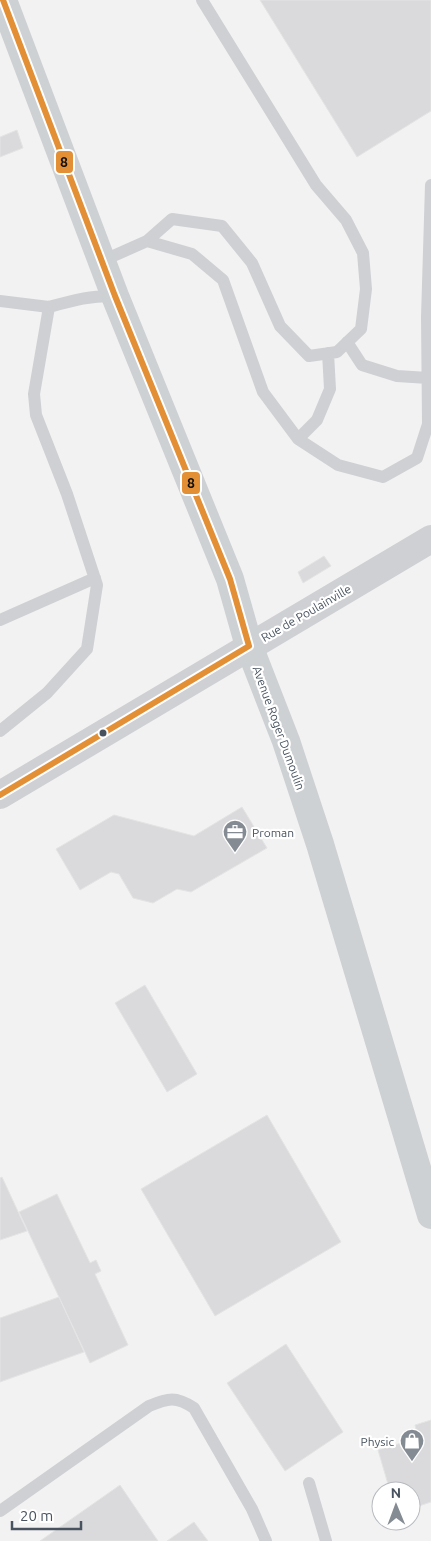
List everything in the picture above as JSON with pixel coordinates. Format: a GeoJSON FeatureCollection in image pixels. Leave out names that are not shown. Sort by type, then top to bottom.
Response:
{"type":"FeatureCollection","features":[{"type":"Feature","properties":{"kind":"main road","name":"Avenue Roger Dumoulin"},"geometry":{"type":"LineString","coordinates":[[3,0],[115,296],[230,579],[249,646],[286,741],[321,848],[431,1215]]}},
{"type":"Feature","properties":{"kind":"street","name":"Rue de Poulainville"},"geometry":{"type":"LineString","coordinates":[[0,794],[431,540]]}},
{"type":"Feature","properties":{"kind":"lane"},"geometry":{"type":"LineString","coordinates":[[102,261],[147,242],[172,219],[222,226],[252,263],[280,326],[309,356],[336,352],[361,329],[366,289],[363,253],[346,220],[316,185],[202,0]]}},
{"type":"Feature","properties":{"kind":"lane"},"geometry":{"type":"LineString","coordinates":[[147,242],[192,254],[223,280],[263,392],[298,439],[338,465],[382,477],[417,458],[428,424],[427,308],[431,185]]}},
{"type":"Feature","properties":{"kind":"lane"},"geometry":{"type":"LineString","coordinates":[[0,301],[50,307],[100,295],[115,296]]}},
{"type":"Feature","properties":{"kind":"lane"},"geometry":{"type":"LineString","coordinates":[[0,731],[47,693],[87,649],[97,585],[67,494],[36,415],[34,394],[50,307]]}},
{"type":"Feature","properties":{"kind":"lane"},"geometry":{"type":"LineString","coordinates":[[347,342],[362,365],[397,376],[428,378]]}},
{"type":"Feature","properties":{"kind":"lane"},"geometry":{"type":"LineString","coordinates":[[298,439],[317,420],[330,388],[328,353]]}},
{"type":"Feature","properties":{"kind":"lane"},"geometry":{"type":"LineString","coordinates":[[0,620],[95,578]]}},
{"type":"Feature","properties":{"kind":"lane"},"geometry":{"type":"LineString","coordinates":[[0,1511],[149,1406],[166,1399],[182,1400],[194,1408],[252,1509],[266,1541]]}},
{"type":"Feature","properties":{"kind":"lane"},"geometry":{"type":"LineString","coordinates":[[309,1482],[326,1541]]}},
{"type":"Feature","properties":{"kind":"building"},"geometry":{"type":"Polygon","coordinates":[[[260,0],[431,0],[431,111],[357,157],[260,0]]]}},
{"type":"Feature","properties":{"kind":"building"},"geometry":{"type":"Polygon","coordinates":[[[17,130],[23,148],[0,157],[0,137],[17,130]]]}},
{"type":"Feature","properties":{"kind":"building"},"geometry":{"type":"Polygon","coordinates":[[[324,556],[331,566],[303,583],[298,572],[324,556]]]}},
{"type":"Feature","properties":{"kind":"building"},"geometry":{"type":"Polygon","coordinates":[[[242,807],[267,848],[191,892],[177,889],[153,903],[133,898],[119,874],[111,872],[80,890],[56,849],[114,815],[194,836],[242,807]]]}},
{"type":"Feature","properties":{"kind":"building"},"geometry":{"type":"Polygon","coordinates":[[[145,985],[197,1074],[167,1092],[115,1003],[145,985]]]}},
{"type":"Feature","properties":{"kind":"building"},"geometry":{"type":"Polygon","coordinates":[[[267,1115],[341,1242],[215,1316],[141,1189],[267,1115]]]}},
{"type":"Feature","properties":{"kind":"building"},"geometry":{"type":"Polygon","coordinates":[[[2,1177],[27,1231],[0,1240],[0,1178],[2,1177]]]}},
{"type":"Feature","properties":{"kind":"building"},"geometry":{"type":"Polygon","coordinates":[[[57,1194],[90,1263],[96,1260],[101,1271],[95,1274],[128,1345],[90,1363],[19,1212],[57,1194]]]}},
{"type":"Feature","properties":{"kind":"building"},"geometry":{"type":"Polygon","coordinates":[[[59,1297],[84,1352],[0,1382],[0,1318],[59,1297]]]}},
{"type":"Feature","properties":{"kind":"building"},"geometry":{"type":"Polygon","coordinates":[[[286,1344],[343,1432],[285,1471],[227,1383],[286,1344]]]}},
{"type":"Feature","properties":{"kind":"building"},"geometry":{"type":"Polygon","coordinates":[[[431,1420],[431,1502],[421,1505],[421,1481],[387,1481],[378,1450],[418,1438],[415,1425],[431,1420]]]}},
{"type":"Feature","properties":{"kind":"building"},"geometry":{"type":"Polygon","coordinates":[[[120,1485],[158,1541],[40,1541],[120,1485]]]}},
{"type":"Feature","properties":{"kind":"building"},"geometry":{"type":"Polygon","coordinates":[[[194,1522],[208,1541],[167,1541],[194,1522]]]}},
{"type":"Feature","properties":{"kind":"transit line","name":"8"},"geometry":{"type":"LineString","coordinates":[[3,0],[115,296],[230,579],[249,646]]}},
{"type":"Feature","properties":{"kind":"transit line","name":"8"},"geometry":{"type":"LineString","coordinates":[[0,795],[249,646]]}},
{"type":"Feature","properties":{"kind":"place","name":"Proman"},"geometry":{"type":"Point","coordinates":[235,853]}},
{"type":"Feature","properties":{"kind":"place","name":"Physic"},"geometry":{"type":"Point","coordinates":[412,1462]}}]}
